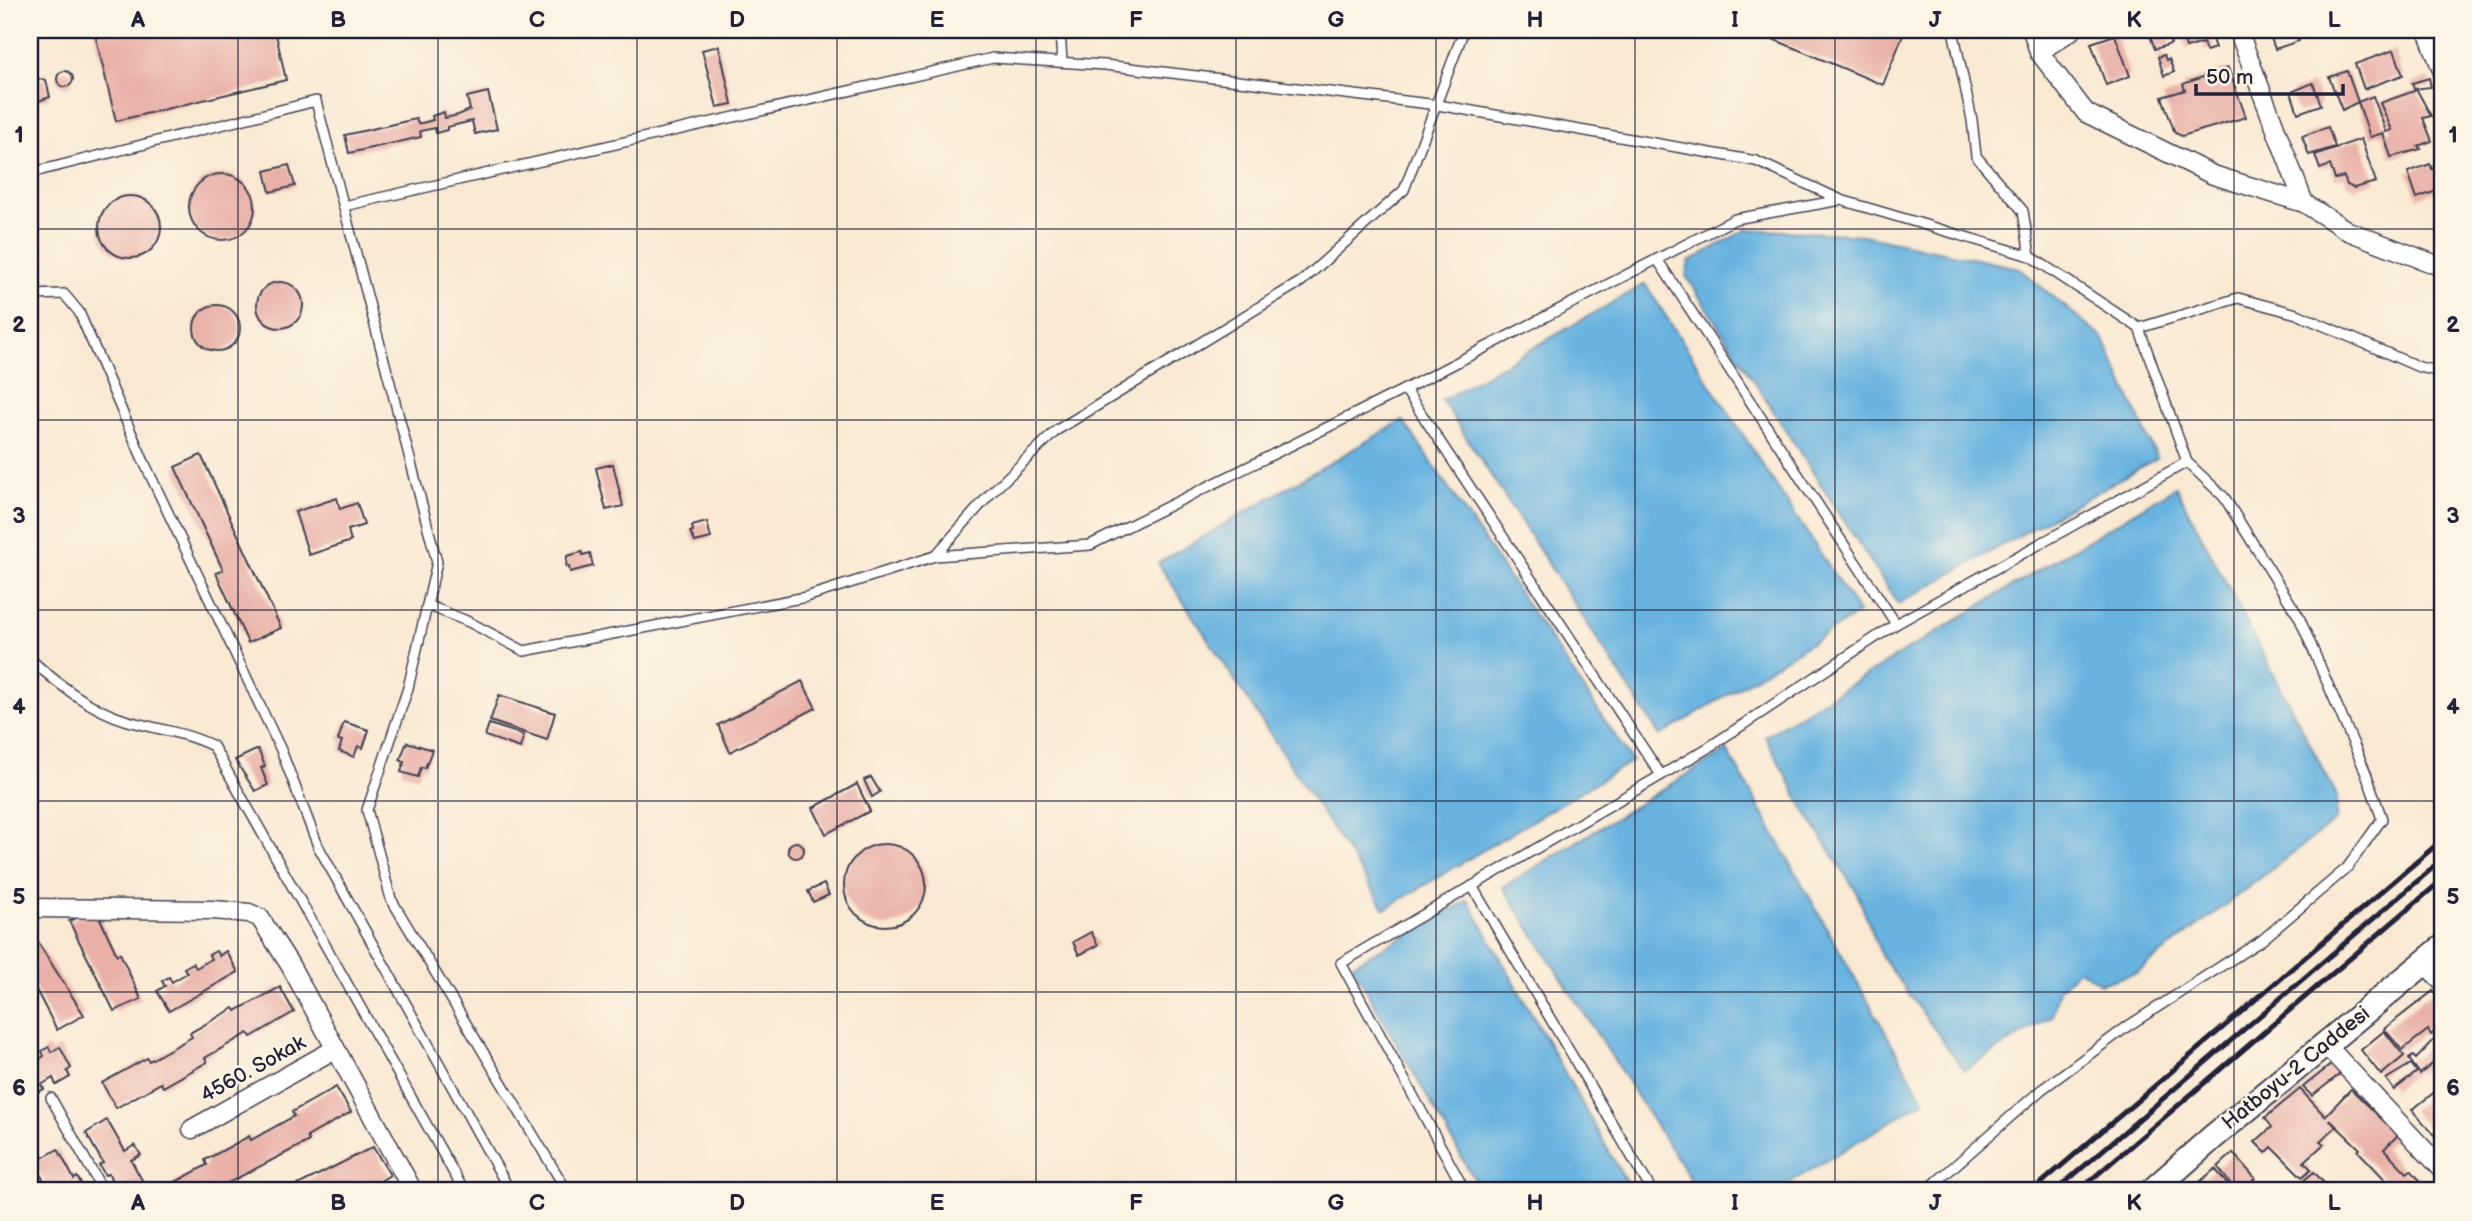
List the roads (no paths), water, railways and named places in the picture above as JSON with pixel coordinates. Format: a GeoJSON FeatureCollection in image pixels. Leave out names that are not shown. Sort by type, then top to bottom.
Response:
{"type":"FeatureCollection","features":[{"type":"Feature","properties":{"kind":"main road","name":"Hatboyu-2 Caddesi"},"geometry":{"type":"LineString","coordinates":[[2152,1191],[2433,956]]}},
{"type":"Feature","properties":{"kind":"street"},"geometry":{"type":"LineString","coordinates":[[2032,30],[2039,52],[2086,113],[2213,175],[2304,203],[2348,231],[2442,267]]}},
{"type":"Feature","properties":{"kind":"street"},"geometry":{"type":"LineString","coordinates":[[2039,52],[2072,30]]}},
{"type":"Feature","properties":{"kind":"street"},"geometry":{"type":"LineString","coordinates":[[2238,30],[2304,203]]}},
{"type":"Feature","properties":{"kind":"street"},"geometry":{"type":"LineString","coordinates":[[2427,30],[2442,70]]}},
{"type":"Feature","properties":{"kind":"street"},"geometry":{"type":"LineString","coordinates":[[30,908],[213,910],[249,913],[260,918],[290,965],[413,1191]]}},
{"type":"Feature","properties":{"kind":"street"},"geometry":{"type":"LineString","coordinates":[[2433,956],[2442,981]]}},
{"type":"Feature","properties":{"kind":"street"},"geometry":{"type":"LineString","coordinates":[[2325,1044],[2442,1169]]}},
{"type":"Feature","properties":{"kind":"street","name":"4560. Sokak"},"geometry":{"type":"LineString","coordinates":[[192,1129],[335,1049]]}},
{"type":"Feature","properties":{"kind":"lane"},"geometry":{"type":"LineString","coordinates":[[1060,30],[1062,62]]}},
{"type":"Feature","properties":{"kind":"lane"},"geometry":{"type":"LineString","coordinates":[[936,556],[992,492],[1057,430],[1302,281],[1405,190],[1464,30]]}},
{"type":"Feature","properties":{"kind":"lane"},"geometry":{"type":"LineString","coordinates":[[1953,30],[1972,120],[1976,156],[2023,211],[2030,256]]}},
{"type":"Feature","properties":{"kind":"lane"},"geometry":{"type":"LineString","coordinates":[[344,206],[993,58],[1062,62],[1438,105],[1756,161],[1841,200],[2030,256],[2139,328],[2187,462],[2224,497],[2299,617],[2366,773],[2382,819],[2347,869],[2262,940],[2128,1027],[2041,1090],[1926,1191]]}},
{"type":"Feature","properties":{"kind":"lane"},"geometry":{"type":"LineString","coordinates":[[30,173],[316,101],[437,562],[408,688],[367,810],[391,898],[567,1191]]}},
{"type":"Feature","properties":{"kind":"lane"},"geometry":{"type":"LineString","coordinates":[[427,605],[469,622],[524,651],[806,597],[936,556],[1090,545],[1405,389],[1735,219],[1841,200]]}},
{"type":"Feature","properties":{"kind":"lane"},"geometry":{"type":"LineString","coordinates":[[1657,259],[1896,624]]}},
{"type":"Feature","properties":{"kind":"lane"},"geometry":{"type":"LineString","coordinates":[[30,295],[64,294],[79,312],[144,462],[281,750],[318,846],[468,1120],[510,1191]]}},
{"type":"Feature","properties":{"kind":"lane"},"geometry":{"type":"LineString","coordinates":[[2139,328],[2238,298],[2297,314],[2419,367],[2442,372]]}},
{"type":"Feature","properties":{"kind":"lane"},"geometry":{"type":"LineString","coordinates":[[1405,389],[1661,775]]}},
{"type":"Feature","properties":{"kind":"lane"},"geometry":{"type":"LineString","coordinates":[[1465,1191],[1341,963],[1661,775],[1896,624],[2187,462]]}},
{"type":"Feature","properties":{"kind":"lane"},"geometry":{"type":"LineString","coordinates":[[30,659],[66,691],[123,720],[190,735],[214,746],[464,1191]]}},
{"type":"Feature","properties":{"kind":"lane"},"geometry":{"type":"LineString","coordinates":[[1472,886],[1652,1191]]}},
{"type":"Feature","properties":{"kind":"lane"},"geometry":{"type":"LineString","coordinates":[[51,1098],[103,1191]]}},
{"type":"Feature","properties":{"kind":"water"},"geometry":{"type":"Polygon","coordinates":[[[1747,229],[1863,235],[2018,268],[2103,338],[2157,458],[1898,604],[1686,276],[1689,262],[1747,229]]]}},
{"type":"Feature","properties":{"kind":"water"},"geometry":{"type":"Polygon","coordinates":[[[1645,284],[1859,613],[1660,736],[1442,400],[1645,284]]]}},
{"type":"Feature","properties":{"kind":"water"},"geometry":{"type":"Polygon","coordinates":[[[1403,420],[1632,761],[1385,909],[1158,563],[1403,420]]]}},
{"type":"Feature","properties":{"kind":"water"},"geometry":{"type":"Polygon","coordinates":[[[2176,487],[2337,796],[2336,820],[2136,973],[2100,984],[2079,969],[2059,989],[2052,1016],[1964,1070],[1882,957],[1856,891],[1805,811],[1765,736],[2176,487]]]}},
{"type":"Feature","properties":{"kind":"water"},"geometry":{"type":"Polygon","coordinates":[[[1727,750],[1924,1101],[1776,1191],[1698,1191],[1503,887],[1727,750]]]}},
{"type":"Feature","properties":{"kind":"water"},"geometry":{"type":"Polygon","coordinates":[[[1468,900],[1631,1191],[1481,1191],[1352,965],[1468,900]]]}},
{"type":"Feature","properties":{"kind":"railway"},"geometry":{"type":"LineString","coordinates":[[2032,1191],[2442,840]]}},
{"type":"Feature","properties":{"kind":"railway"},"geometry":{"type":"LineString","coordinates":[[2055,1191],[2442,860]]}},
{"type":"Feature","properties":{"kind":"railway"},"geometry":{"type":"LineString","coordinates":[[2078,1191],[2442,880]]}}]}
